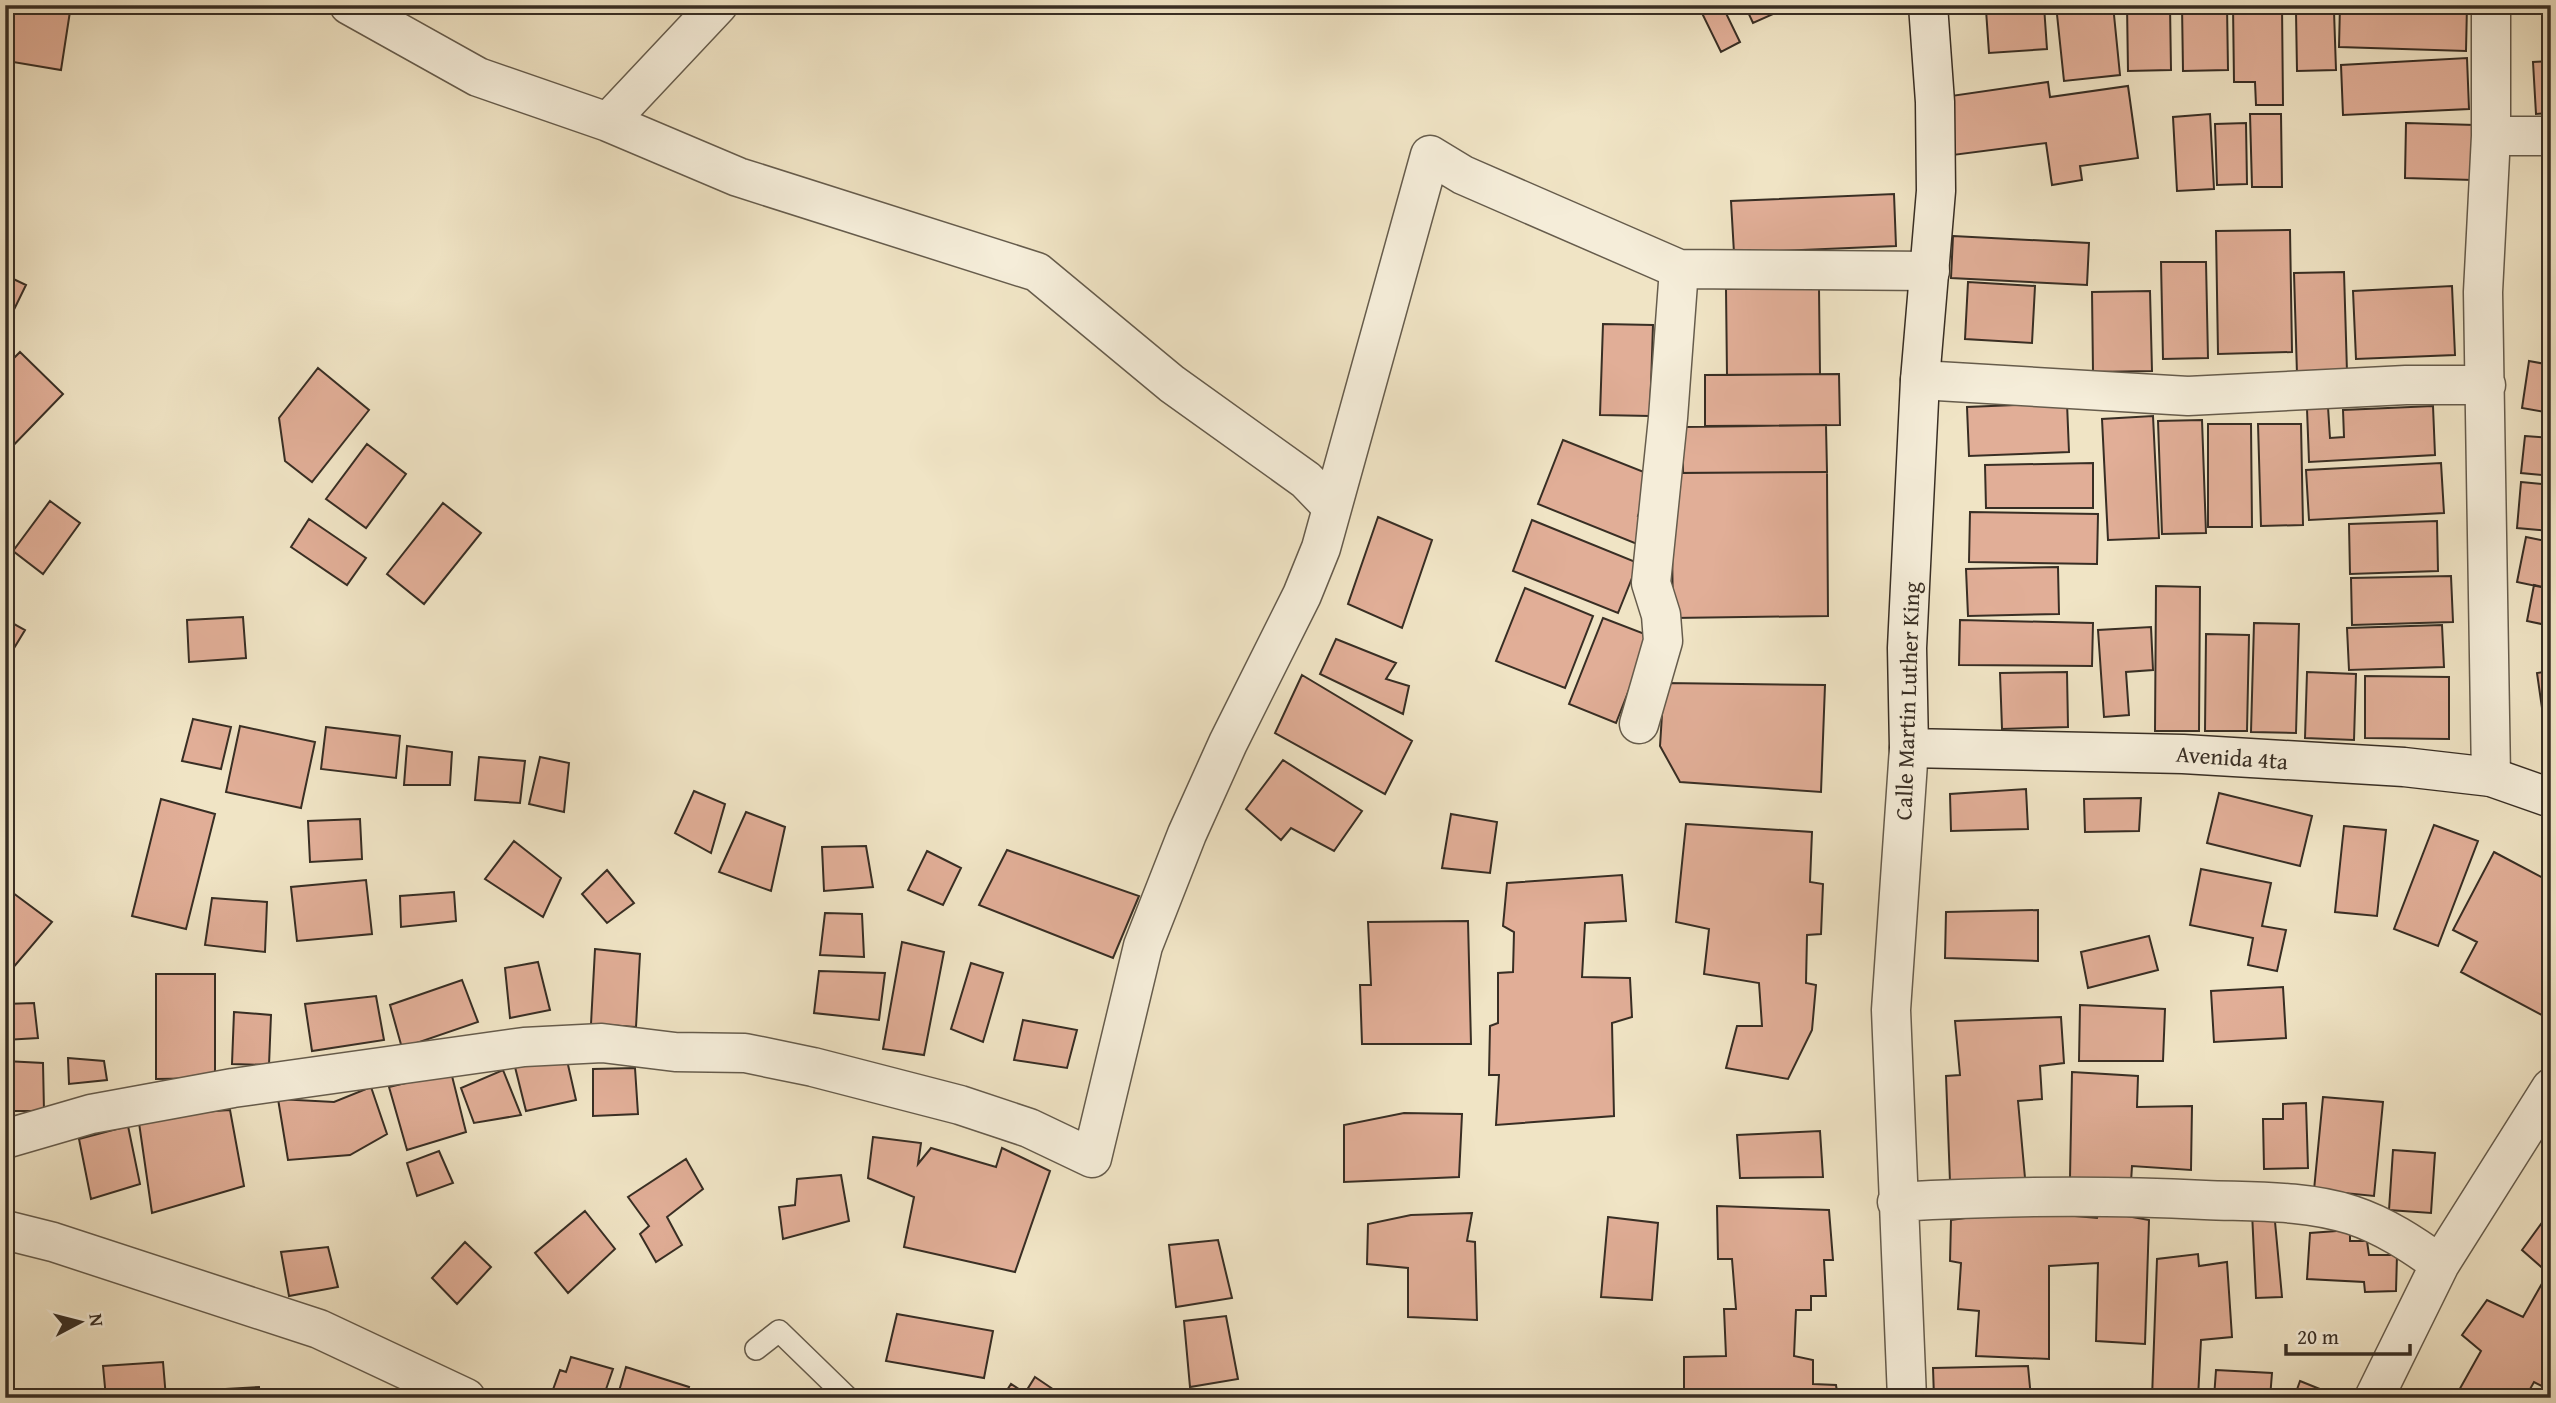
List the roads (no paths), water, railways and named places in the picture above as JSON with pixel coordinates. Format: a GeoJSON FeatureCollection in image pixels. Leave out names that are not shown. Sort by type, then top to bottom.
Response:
{"type":"FeatureCollection","features":[{"type":"Feature","properties":{"kind":"street"},"geometry":{"type":"LineString","coordinates":[[349,5],[478,77],[608,122],[738,177],[1037,272],[1172,384],[1306,480],[1331,506]]}},
{"type":"Feature","properties":{"kind":"street"},"geometry":{"type":"LineString","coordinates":[[608,122],[718,5]]}},
{"type":"Feature","properties":{"kind":"street","name":"Calle Martin Luther King"},"geometry":{"type":"LineString","coordinates":[[1907,1398],[1891,1010],[1909,748],[1907,648],[1920,380],[1936,191],[1935,114],[1928,5]]}},
{"type":"Feature","properties":{"kind":"street"},"geometry":{"type":"LineString","coordinates":[[2491,5],[2491,136],[2483,292],[2491,777]]}},
{"type":"Feature","properties":{"kind":"street"},"geometry":{"type":"LineString","coordinates":[[2491,136],[2551,136]]}},
{"type":"Feature","properties":{"kind":"street"},"geometry":{"type":"LineString","coordinates":[[5,1139],[91,1114],[233,1088],[524,1047],[602,1042],[675,1052],[745,1053],[813,1067],[1006,1120],[1092,1158],[1143,946],[1212,777],[1302,595],[1321,548],[1430,155],[1463,175],[1679,269],[1930,271]]}},
{"type":"Feature","properties":{"kind":"street"},"geometry":{"type":"LineString","coordinates":[[1639,724],[1663,641],[1661,615],[1651,583],[1668,418],[1679,269]]}},
{"type":"Feature","properties":{"kind":"street"},"geometry":{"type":"LineString","coordinates":[[1920,380],[2188,396],[2406,385],[2486,385]]}},
{"type":"Feature","properties":{"kind":"street","name":"Avenida 4ta"},"geometry":{"type":"LineString","coordinates":[[1909,748],[2183,754],[2404,767],[2491,777],[2551,798]]}},
{"type":"Feature","properties":{"kind":"street"},"geometry":{"type":"LineString","coordinates":[[2374,1398],[2440,1264],[2551,1088]]}},
{"type":"Feature","properties":{"kind":"street"},"geometry":{"type":"LineString","coordinates":[[1898,1202],[2001,1196],[2104,1196],[2307,1204],[2353,1216],[2395,1233],[2440,1264]]}},
{"type":"Feature","properties":{"kind":"street"},"geometry":{"type":"LineString","coordinates":[[5,1230],[53,1242],[319,1329],[466,1398]]}},
{"type":"Feature","properties":{"kind":"lane"},"geometry":{"type":"LineString","coordinates":[[756,1349],[779,1331],[848,1398]]}}]}
